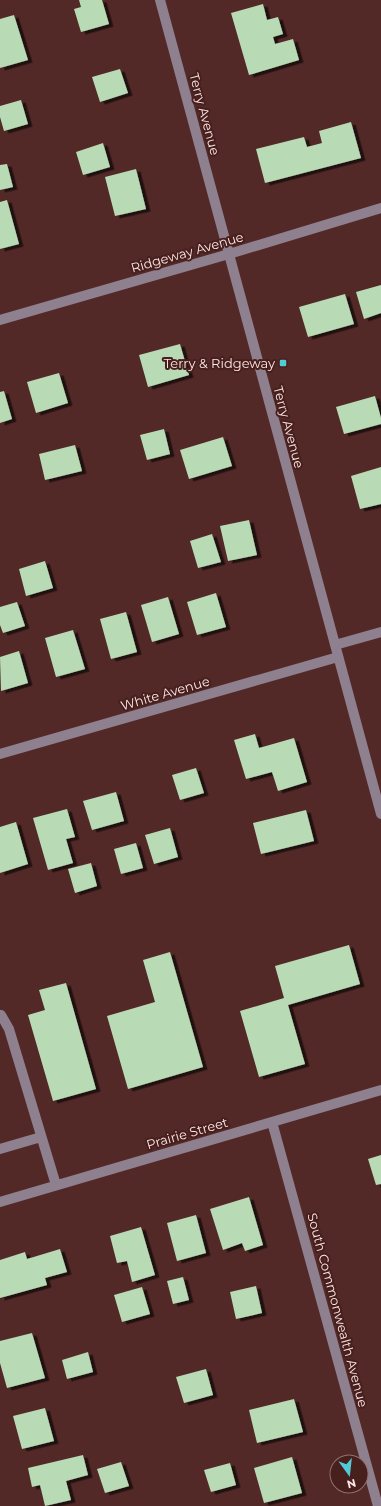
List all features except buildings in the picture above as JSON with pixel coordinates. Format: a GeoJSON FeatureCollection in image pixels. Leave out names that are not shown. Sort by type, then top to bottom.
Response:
{"type":"FeatureCollection","features":[{"type":"Feature","properties":{"kind":"street","name":"Terry Avenue"},"geometry":{"type":"LineString","coordinates":[[160,0],[381,814]]}},
{"type":"Feature","properties":{"kind":"street","name":"Ridgeway Avenue"},"geometry":{"type":"LineString","coordinates":[[0,320],[229,254],[381,208]]}},
{"type":"Feature","properties":{"kind":"street"},"geometry":{"type":"LineString","coordinates":[[335,645],[381,632]]}},
{"type":"Feature","properties":{"kind":"street","name":"White Avenue"},"geometry":{"type":"LineString","coordinates":[[0,754],[338,657]]}},
{"type":"Feature","properties":{"kind":"street"},"geometry":{"type":"LineString","coordinates":[[0,1016],[1,1015],[9,1029],[56,1185]]}},
{"type":"Feature","properties":{"kind":"street","name":"Prairie Street"},"geometry":{"type":"LineString","coordinates":[[0,1202],[381,1090]]}},
{"type":"Feature","properties":{"kind":"street","name":"South Commonwealth Avenue"},"geometry":{"type":"LineString","coordinates":[[272,1122],[378,1506]]}},
{"type":"Feature","properties":{"kind":"street"},"geometry":{"type":"LineString","coordinates":[[0,1149],[41,1137]]}},
{"type":"Feature","properties":{"kind":"place","name":"Terry & Ridgeway"},"geometry":{"type":"Point","coordinates":[283,363]}}]}
